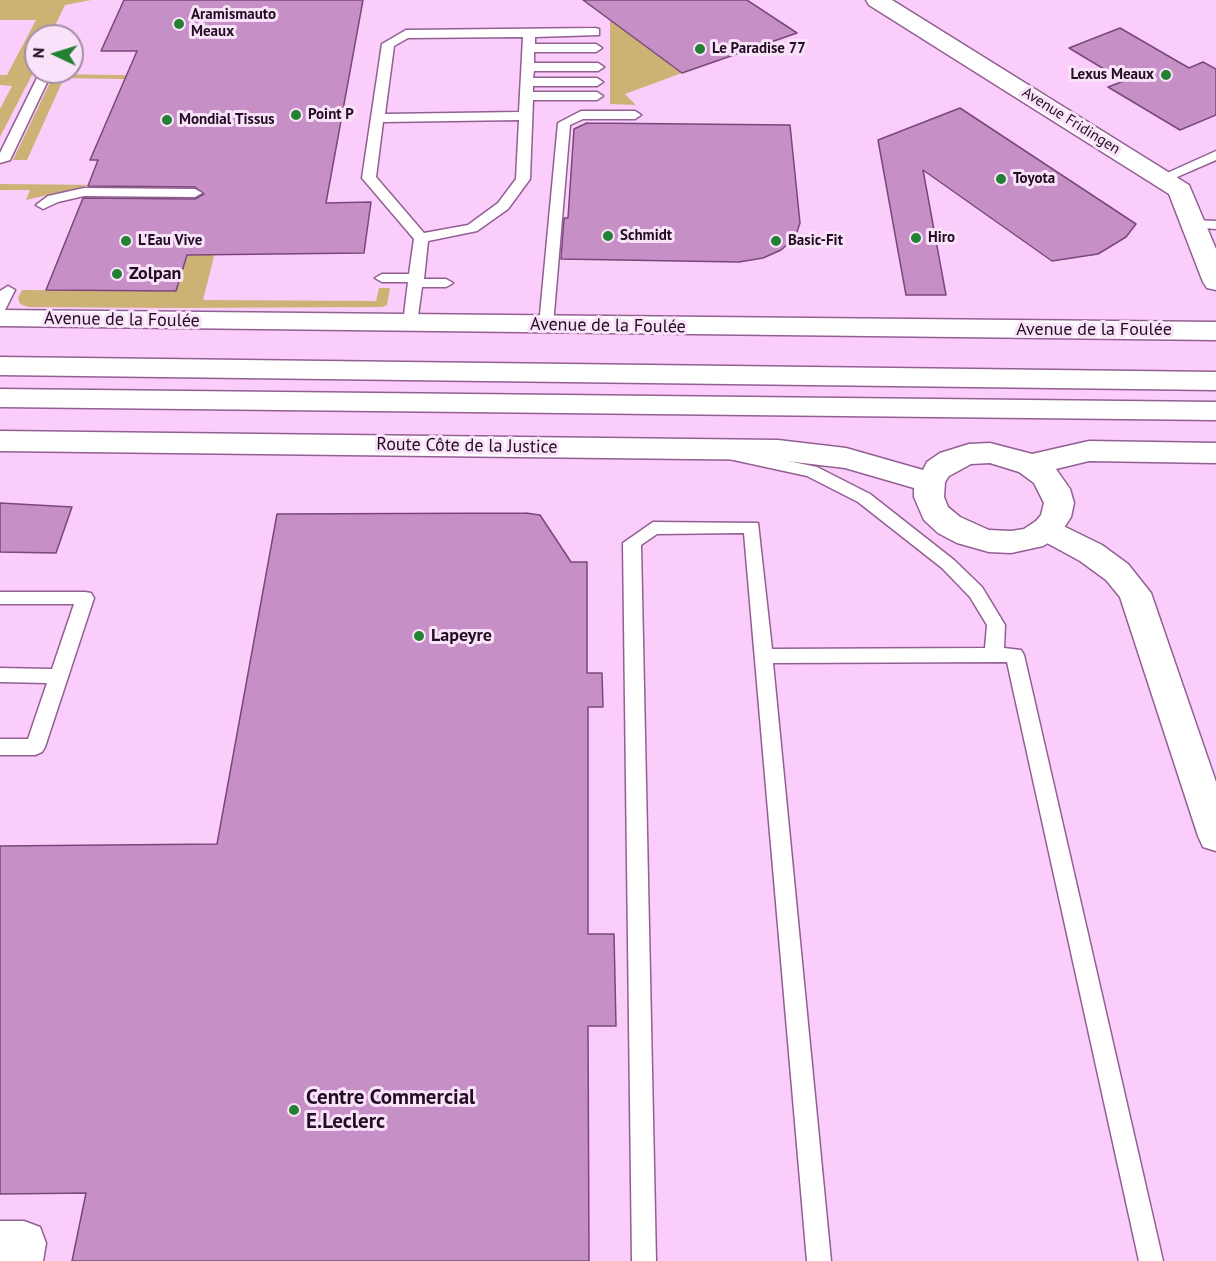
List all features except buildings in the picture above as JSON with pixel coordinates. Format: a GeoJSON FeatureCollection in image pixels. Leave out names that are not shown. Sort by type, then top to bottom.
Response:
{"type":"FeatureCollection","features":[{"type":"Feature","properties":{"kind":"main road","name":"Avenue Fridingen"},"geometry":{"type":"LineString","coordinates":[[877,0],[1180,190],[1205,225],[1216,282]]}},
{"type":"Feature","properties":{"kind":"main road","name":"Avenue de la Foulée"},"geometry":{"type":"LineString","coordinates":[[0,318],[546,325],[851,321],[1216,331]]}},
{"type":"Feature","properties":{"kind":"main road"},"geometry":{"type":"LineString","coordinates":[[0,366],[1216,381]]}},
{"type":"Feature","properties":{"kind":"main road"},"geometry":{"type":"LineString","coordinates":[[0,399],[1216,411]]}},
{"type":"Feature","properties":{"kind":"main road","name":"Route Côte de la Justice"},"geometry":{"type":"LineString","coordinates":[[0,441],[778,450],[846,458],[930,482]]}},
{"type":"Feature","properties":{"kind":"main road"},"geometry":{"type":"LineString","coordinates":[[1030,465],[1089,451],[1216,453]]}},
{"type":"Feature","properties":{"kind":"main road"},"geometry":{"type":"LineString","coordinates":[[990,453],[1011,457],[1030,465],[1050,483],[1059,503],[1056,517],[1047,529],[1032,538],[1011,542],[989,541],[968,535],[949,525],[935,512],[929,497],[930,482],[938,470],[951,460],[969,454],[990,453]]}},
{"type":"Feature","properties":{"kind":"main road"},"geometry":{"type":"LineString","coordinates":[[1047,529],[1091,553],[1117,572],[1135,593],[1216,836]]}},
{"type":"Feature","properties":{"kind":"main road"},"geometry":{"type":"LineString","coordinates":[[0,1243],[24,1243],[21,1261]]}},
{"type":"Feature","properties":{"kind":"lane"},"geometry":{"type":"LineString","coordinates":[[410,323],[421,238],[369,178],[388,44],[406,34],[594,32]]}},
{"type":"Feature","properties":{"kind":"lane"},"geometry":{"type":"LineString","coordinates":[[421,238],[472,228],[503,206],[523,179],[529,33]]}},
{"type":"Feature","properties":{"kind":"lane"},"geometry":{"type":"LineString","coordinates":[[528,48],[596,48]]}},
{"type":"Feature","properties":{"kind":"lane"},"geometry":{"type":"LineString","coordinates":[[527,67],[598,67]]}},
{"type":"Feature","properties":{"kind":"lane"},"geometry":{"type":"LineString","coordinates":[[526,96],[597,89],[527,82]]}},
{"type":"Feature","properties":{"kind":"lane"},"geometry":{"type":"LineString","coordinates":[[3,156],[40,84]]}},
{"type":"Feature","properties":{"kind":"lane"},"geometry":{"type":"LineString","coordinates":[[546,325],[558,283],[564,123],[581,115],[635,115]]}},
{"type":"Feature","properties":{"kind":"lane"},"geometry":{"type":"LineString","coordinates":[[377,118],[526,116]]}},
{"type":"Feature","properties":{"kind":"lane"},"geometry":{"type":"LineString","coordinates":[[1163,178],[1216,156]]}},
{"type":"Feature","properties":{"kind":"lane"},"geometry":{"type":"LineString","coordinates":[[43,205],[53,199],[84,192],[195,193]]}},
{"type":"Feature","properties":{"kind":"lane"},"geometry":{"type":"LineString","coordinates":[[382,278],[446,283]]}},
{"type":"Feature","properties":{"kind":"lane"},"geometry":{"type":"LineString","coordinates":[[0,307],[8,290]]}},
{"type":"Feature","properties":{"kind":"lane"},"geometry":{"type":"LineString","coordinates":[[704,449],[811,471],[864,498],[948,564],[976,592],[996,625],[994,656]]}},
{"type":"Feature","properties":{"kind":"lane"},"geometry":{"type":"LineString","coordinates":[[644,1261],[632,543],[652,528],[752,528],[819,1261]]}},
{"type":"Feature","properties":{"kind":"lane"},"geometry":{"type":"LineString","coordinates":[[0,598],[85,598],[35,747],[0,747]]}},
{"type":"Feature","properties":{"kind":"lane"},"geometry":{"type":"LineString","coordinates":[[763,656],[1015,656],[1151,1261]]}},
{"type":"Feature","properties":{"kind":"lane"},"geometry":{"type":"LineString","coordinates":[[0,675],[59,676]]}},
{"type":"Feature","properties":{"kind":"shaded area"},"geometry":{"type":"Polygon","coordinates":[[[0,0],[91,0],[65,5],[56,24],[34,24],[36,20],[0,20],[0,0]]]}},
{"type":"Feature","properties":{"kind":"shaded area"},"geometry":{"type":"Polygon","coordinates":[[[279,0],[203,300],[376,301],[379,288],[390,288],[387,305],[382,307],[171,308],[29,307],[20,304],[18,298],[22,290],[176,291],[207,188],[87,186],[26,200],[30,190],[0,190],[0,184],[199,186],[233,84],[123,83],[124,79],[84,78],[84,74],[236,77],[279,0]]]}},
{"type":"Feature","properties":{"kind":"shaded area"},"geometry":{"type":"Polygon","coordinates":[[[610,0],[618,0],[619,27],[682,73],[625,94],[636,105],[610,104],[610,0]]]}},
{"type":"Feature","properties":{"kind":"shaded area"},"geometry":{"type":"Polygon","coordinates":[[[24,43],[24,84],[27,84],[0,137],[0,109],[12,86],[0,85],[0,75],[7,75],[24,43]]]}},
{"type":"Feature","properties":{"kind":"shaded area"},"geometry":{"type":"Polygon","coordinates":[[[49,84],[61,84],[27,160],[13,160],[49,84]]]}},
{"type":"Feature","properties":{"kind":"place","name":"Aramismauto Meaux"},"geometry":{"type":"Point","coordinates":[179,24]}},
{"type":"Feature","properties":{"kind":"place","name":"Le Paradise 77"},"geometry":{"type":"Point","coordinates":[700,49]}},
{"type":"Feature","properties":{"kind":"place","name":"Lexus Meaux"},"geometry":{"type":"Point","coordinates":[1166,75]}},
{"type":"Feature","properties":{"kind":"place","name":"Point P"},"geometry":{"type":"Point","coordinates":[296,115]}},
{"type":"Feature","properties":{"kind":"place","name":"Mondial Tissus"},"geometry":{"type":"Point","coordinates":[167,120]}},
{"type":"Feature","properties":{"kind":"place","name":"Toyota"},"geometry":{"type":"Point","coordinates":[1001,179]}},
{"type":"Feature","properties":{"kind":"place","name":"Schmidt"},"geometry":{"type":"Point","coordinates":[608,236]}},
{"type":"Feature","properties":{"kind":"place","name":"Hiro"},"geometry":{"type":"Point","coordinates":[916,238]}},
{"type":"Feature","properties":{"kind":"place","name":"L'Eau Vive"},"geometry":{"type":"Point","coordinates":[126,241]}},
{"type":"Feature","properties":{"kind":"place","name":"Basic-Fit"},"geometry":{"type":"Point","coordinates":[776,241]}},
{"type":"Feature","properties":{"kind":"place","name":"Zolpan"},"geometry":{"type":"Point","coordinates":[117,274]}},
{"type":"Feature","properties":{"kind":"place","name":"Lapeyre"},"geometry":{"type":"Point","coordinates":[419,636]}},
{"type":"Feature","properties":{"kind":"place","name":"Centre Commercial E.Leclerc"},"geometry":{"type":"Point","coordinates":[294,1110]}}]}
